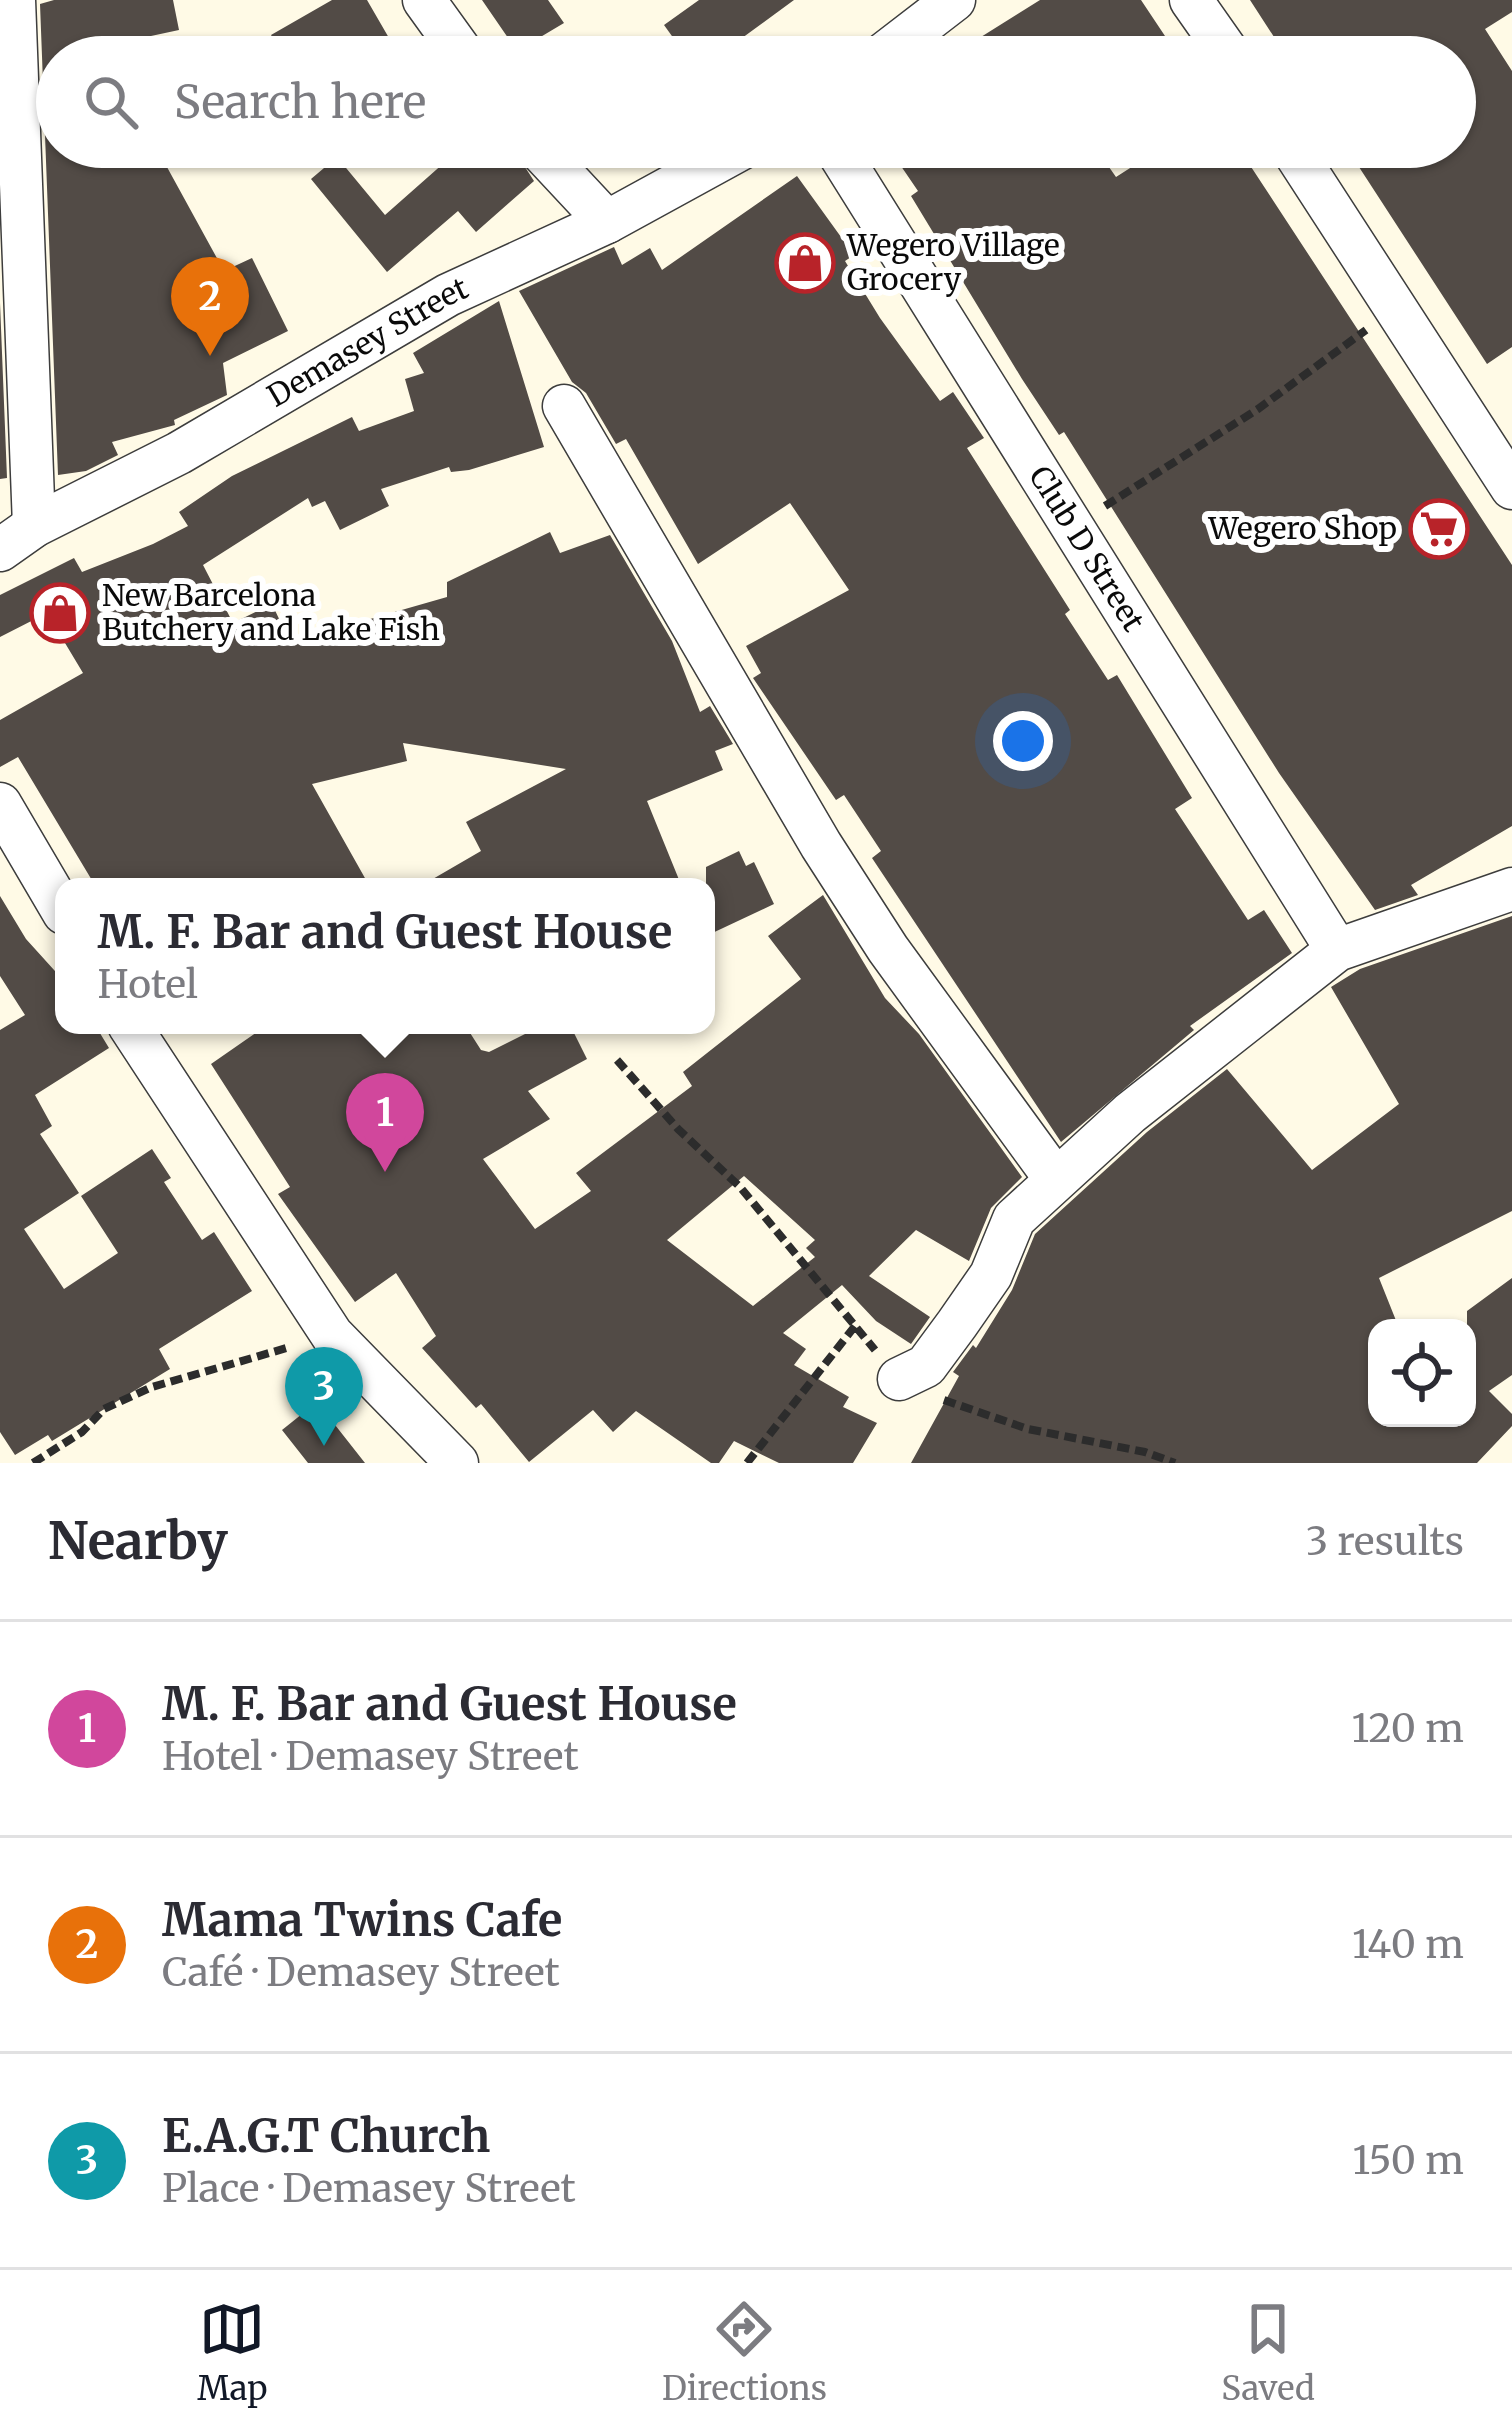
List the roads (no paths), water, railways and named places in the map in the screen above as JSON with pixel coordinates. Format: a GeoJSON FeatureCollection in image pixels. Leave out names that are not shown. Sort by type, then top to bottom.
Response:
{"type":"FeatureCollection","features":[{"type":"Feature","properties":{"kind":"street"},"geometry":{"type":"LineString","coordinates":[[14,0],[17,538]]}},
{"type":"Feature","properties":{"kind":"street"},"geometry":{"type":"LineString","coordinates":[[424,0],[451,36]]}},
{"type":"Feature","properties":{"kind":"street"},"geometry":{"type":"LineString","coordinates":[[907,36],[954,0]]}},
{"type":"Feature","properties":{"kind":"street"},"geometry":{"type":"LineString","coordinates":[[1191,0],[1216,36]]}},
{"type":"Feature","properties":{"kind":"street"},"geometry":{"type":"LineString","coordinates":[[557,168],[607,222]]}},
{"type":"Feature","properties":{"kind":"street","name":"Demasey Street"},"geometry":{"type":"LineString","coordinates":[[17,538],[179,453],[448,295],[607,222],[706,168]]}},
{"type":"Feature","properties":{"kind":"street","name":"Club D Street"},"geometry":{"type":"LineString","coordinates":[[848,168],[1336,950]]}},
{"type":"Feature","properties":{"kind":"street"},"geometry":{"type":"LineString","coordinates":[[1305,168],[1512,488]]}},
{"type":"Feature","properties":{"kind":"street"},"geometry":{"type":"LineString","coordinates":[[565,406],[810,829],[888,949],[1054,1177]]}},
{"type":"Feature","properties":{"kind":"street"},"geometry":{"type":"LineString","coordinates":[[0,804],[55,899]]}},
{"type":"Feature","properties":{"kind":"street"},"geometry":{"type":"LineString","coordinates":[[899,1378],[926,1366],[991,1275],[1014,1219],[1054,1177],[1336,950],[1512,889]]}},
{"type":"Feature","properties":{"kind":"street"},"geometry":{"type":"LineString","coordinates":[[135,1034],[332,1335],[457,1463]]}},
{"type":"Feature","properties":{"kind":"place","name":"Wegero Village Grocery"},"geometry":{"type":"Point","coordinates":[805,263]}},
{"type":"Feature","properties":{"kind":"place","name":"Mama Twins Cafe"},"geometry":{"type":"Point","coordinates":[210,356]}},
{"type":"Feature","properties":{"kind":"place","name":"Wegero Shop"},"geometry":{"type":"Point","coordinates":[1439,529]}},
{"type":"Feature","properties":{"kind":"place","name":"New Barcelona Butchery and Lake Fish"},"geometry":{"type":"Point","coordinates":[60,613]}},
{"type":"Feature","properties":{"kind":"place","name":"M. F. Bar and Guest House"},"geometry":{"type":"Point","coordinates":[385,1172]}},
{"type":"Feature","properties":{"kind":"place","name":"E.A.G.T Church"},"geometry":{"type":"Point","coordinates":[324,1446]}}]}
